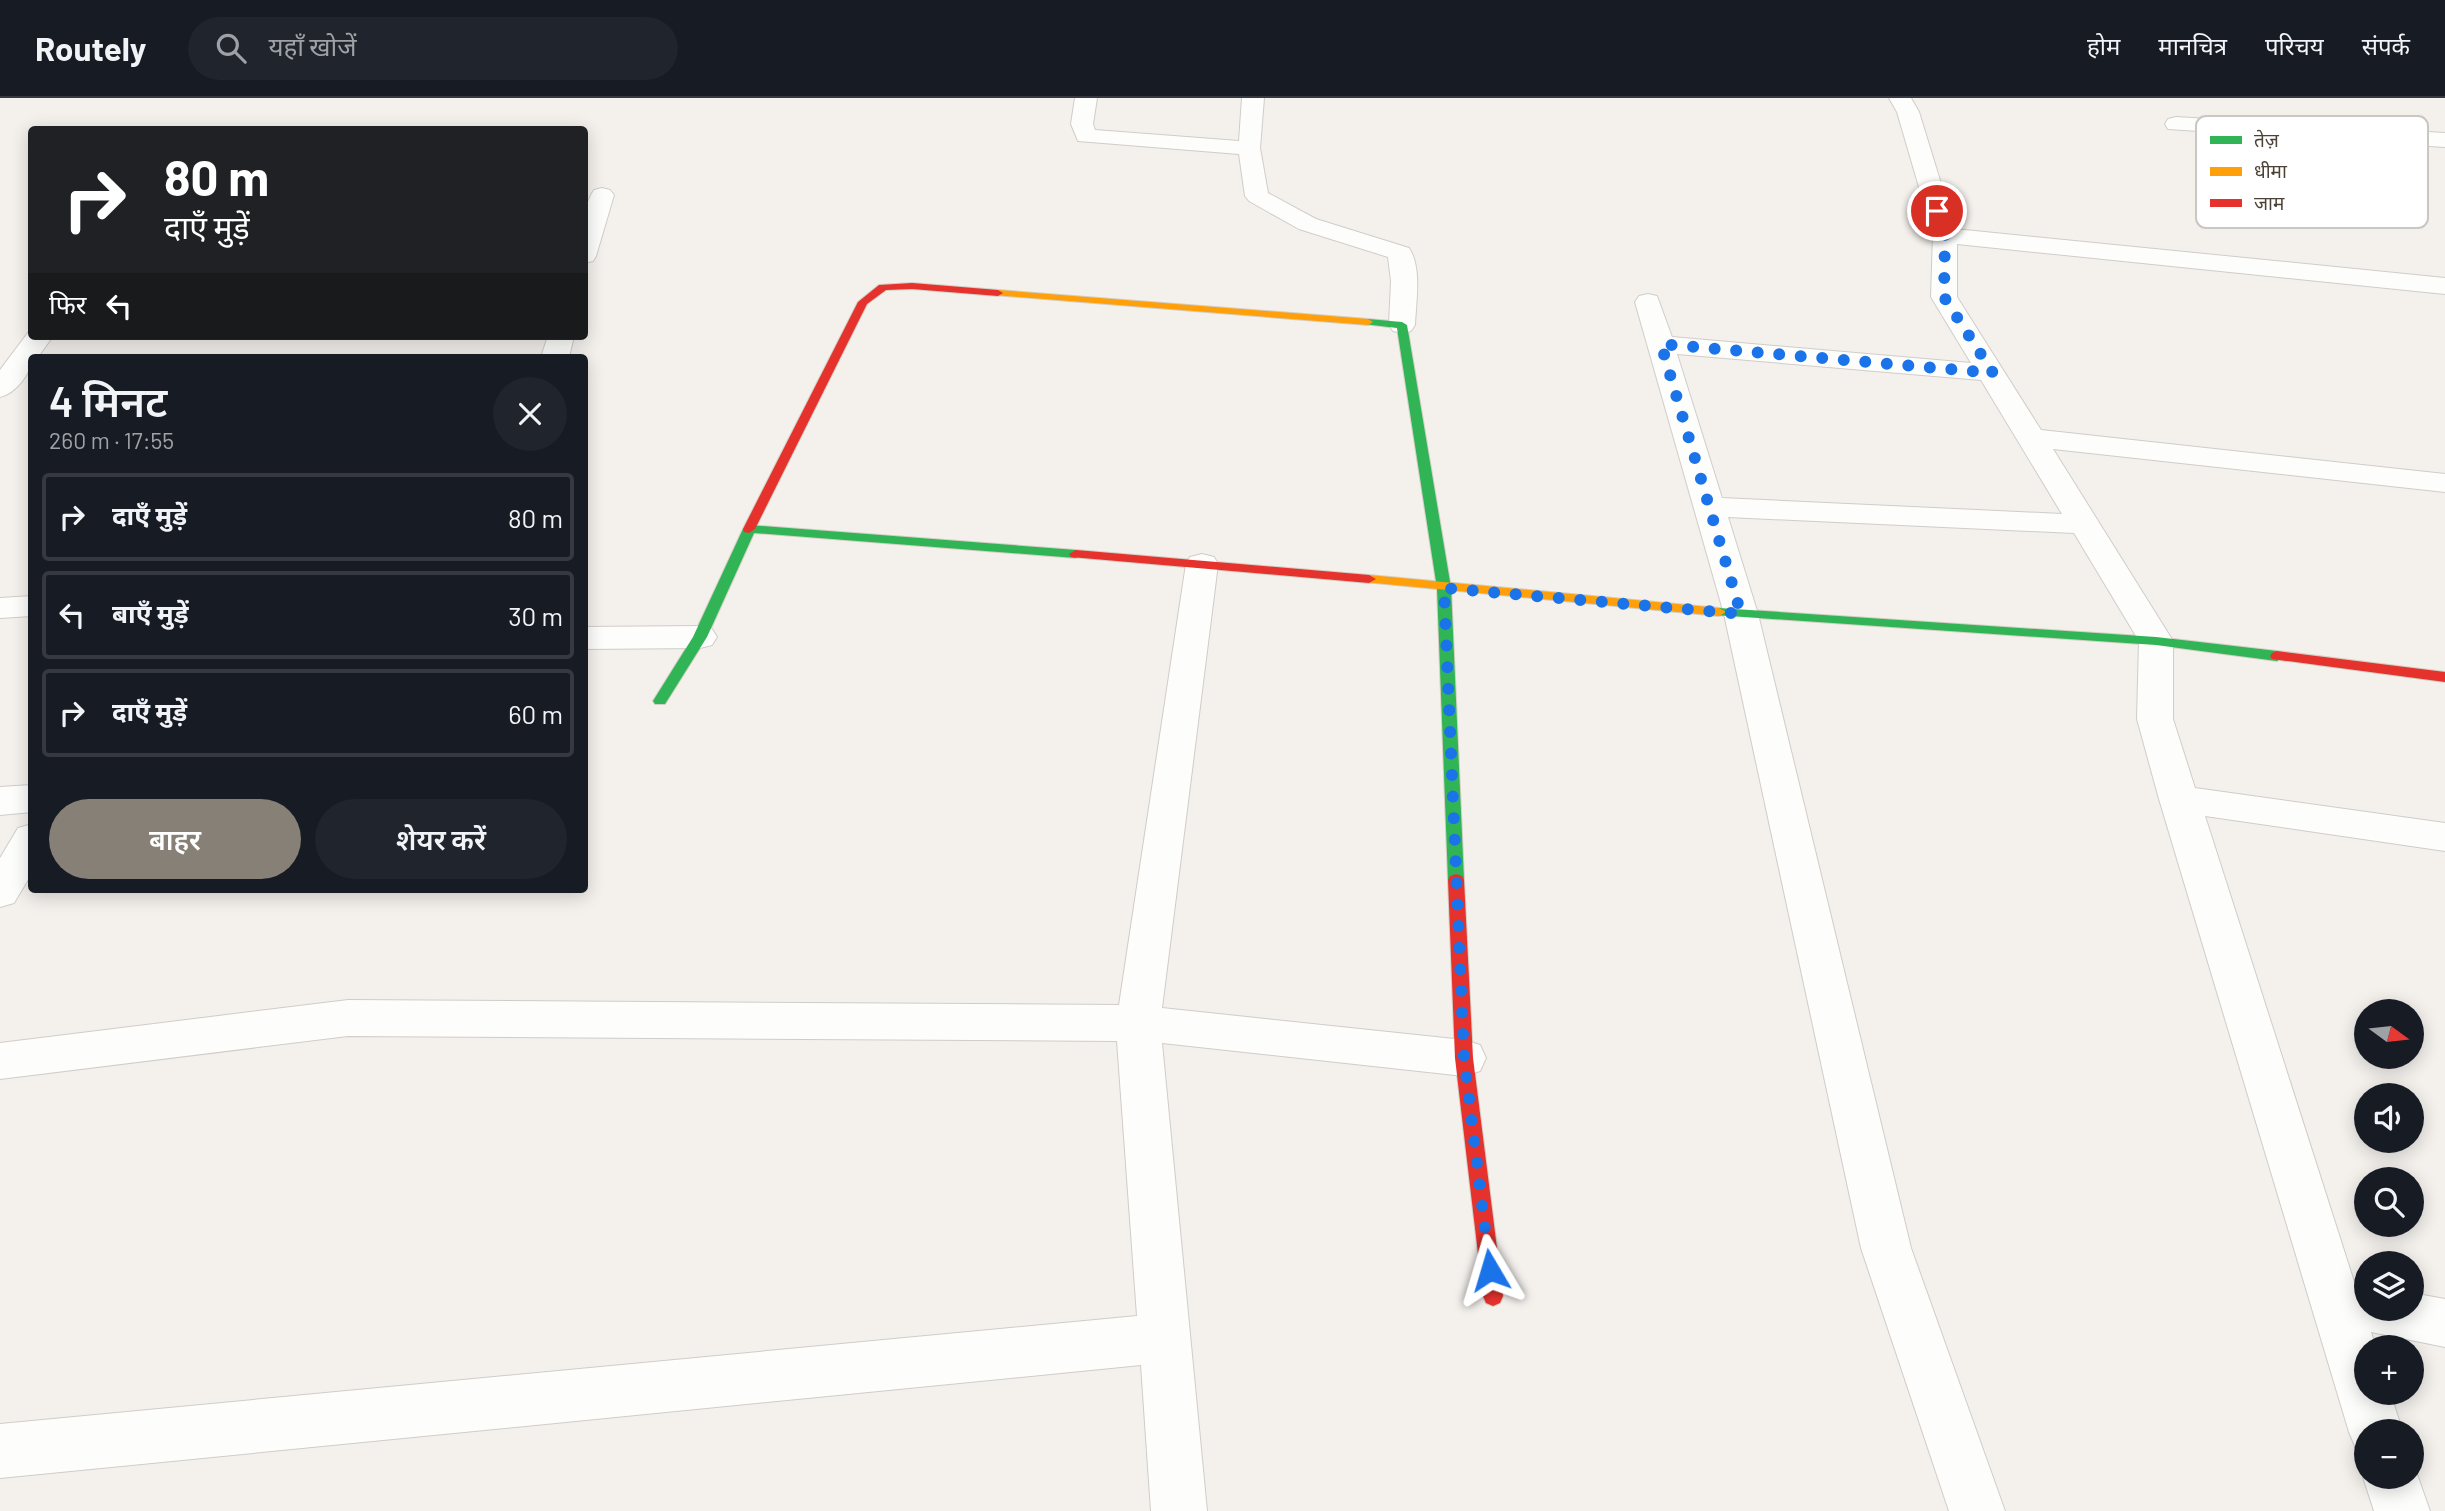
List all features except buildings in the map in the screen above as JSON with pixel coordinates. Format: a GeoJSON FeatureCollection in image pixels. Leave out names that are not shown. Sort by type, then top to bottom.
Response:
{"type":"FeatureCollection","features":[{"type":"Feature","properties":{"kind":"street"},"geometry":{"type":"LineString","coordinates":[[1086,98],[1082,124],[1086,136],[1249,148]]}},
{"type":"Feature","properties":{"kind":"street"},"geometry":{"type":"LineString","coordinates":[[1252,98],[1249,148],[1257,196],[1279,213],[1308,226],[1400,253],[1405,281],[1402,325],[1444,588],[1464,1058],[1493,1296]]}},
{"type":"Feature","properties":{"kind":"street"},"geometry":{"type":"LineString","coordinates":[[1900,98],[1908,112],[1945,235],[1944,297],[2156,641],[2155,719],[2178,799],[2354,1295]]}},
{"type":"Feature","properties":{"kind":"street"},"geometry":{"type":"LineString","coordinates":[[2176,124],[2196,125]]}},
{"type":"Feature","properties":{"kind":"street"},"geometry":{"type":"LineString","coordinates":[[588,242],[602,195]]}},
{"type":"Feature","properties":{"kind":"street"},"geometry":{"type":"LineString","coordinates":[[1945,235],[2445,286]]}},
{"type":"Feature","properties":{"kind":"street"},"geometry":{"type":"LineString","coordinates":[[660,701],[700,637],[749,529],[863,302],[883,286],[912,286],[1402,325]]}},
{"type":"Feature","properties":{"kind":"street"},"geometry":{"type":"LineString","coordinates":[[1648,303],[1741,614],[1886,1248],[1977,1511]]}},
{"type":"Feature","properties":{"kind":"street"},"geometry":{"type":"LineString","coordinates":[[0,389],[37,340]]}},
{"type":"Feature","properties":{"kind":"street"},"geometry":{"type":"LineString","coordinates":[[1661,344],[1993,373]]}},
{"type":"Feature","properties":{"kind":"street"},"geometry":{"type":"LineString","coordinates":[[2032,438],[2445,483]]}},
{"type":"Feature","properties":{"kind":"street"},"geometry":{"type":"LineString","coordinates":[[1709,507],[2084,524]]}},
{"type":"Feature","properties":{"kind":"street"},"geometry":{"type":"LineString","coordinates":[[749,529],[1202,564],[1741,614],[2156,641],[2445,677]]}},
{"type":"Feature","properties":{"kind":"street"},"geometry":{"type":"LineString","coordinates":[[1179,1511],[1138,1023],[1202,564]]}},
{"type":"Feature","properties":{"kind":"street"},"geometry":{"type":"LineString","coordinates":[[0,608],[28,606]]}},
{"type":"Feature","properties":{"kind":"street"},"geometry":{"type":"LineString","coordinates":[[588,638],[700,637]]}},
{"type":"Feature","properties":{"kind":"street"},"geometry":{"type":"LineString","coordinates":[[0,801],[28,798]]}},
{"type":"Feature","properties":{"kind":"street"},"geometry":{"type":"LineString","coordinates":[[2178,799],[2445,837]]}},
{"type":"Feature","properties":{"kind":"street"},"geometry":{"type":"LineString","coordinates":[[0,892],[28,845]]}},
{"type":"Feature","properties":{"kind":"street"},"geometry":{"type":"LineString","coordinates":[[0,1061],[348,1018],[1138,1023],[1464,1058]]}},
{"type":"Feature","properties":{"kind":"street"},"geometry":{"type":"LineString","coordinates":[[2424,1319],[2445,1323]]}},
{"type":"Feature","properties":{"kind":"street"},"geometry":{"type":"LineString","coordinates":[[2360,1321],[2374,1419]]}},
{"type":"Feature","properties":{"kind":"street"},"geometry":{"type":"LineString","coordinates":[[0,1451],[1166,1338]]}},
{"type":"Feature","properties":{"kind":"street"},"geometry":{"type":"LineString","coordinates":[[2395,1489],[2402,1511]]}},
{"type":"Feature","properties":{"kind":"traffic: fast"},"geometry":{"type":"LineString","coordinates":[[1368,322],[1402,325],[1444,588],[1456,880]]}},
{"type":"Feature","properties":{"kind":"traffic: fast"},"geometry":{"type":"LineString","coordinates":[[660,701],[700,637],[749,529],[1076,554]]}},
{"type":"Feature","properties":{"kind":"traffic: fast"},"geometry":{"type":"LineString","coordinates":[[1719,612],[2156,641],[2277,656]]}},
{"type":"Feature","properties":{"kind":"traffic: slow"},"geometry":{"type":"LineString","coordinates":[[998,293],[1368,322]]}},
{"type":"Feature","properties":{"kind":"traffic: slow"},"geometry":{"type":"LineString","coordinates":[[1369,579],[1719,612]]}},
{"type":"Feature","properties":{"kind":"traffic: jam"},"geometry":{"type":"LineString","coordinates":[[749,529],[863,302],[883,287],[912,286],[998,293]]}},
{"type":"Feature","properties":{"kind":"traffic: jam"},"geometry":{"type":"LineString","coordinates":[[1076,554],[1369,579]]}},
{"type":"Feature","properties":{"kind":"traffic: jam"},"geometry":{"type":"LineString","coordinates":[[2277,656],[2445,677]]}},
{"type":"Feature","properties":{"kind":"traffic: jam"},"geometry":{"type":"LineString","coordinates":[[1456,880],[1464,1058],[1493,1296]]}},
{"type":"Feature","properties":{"kind":"route"},"geometry":{"type":"LineString","coordinates":[[1490,1270],[1464,1058],[1444,588],[1741,614],[1661,344],[1993,373],[1944,297],[1945,235],[1937,211]]}}]}
